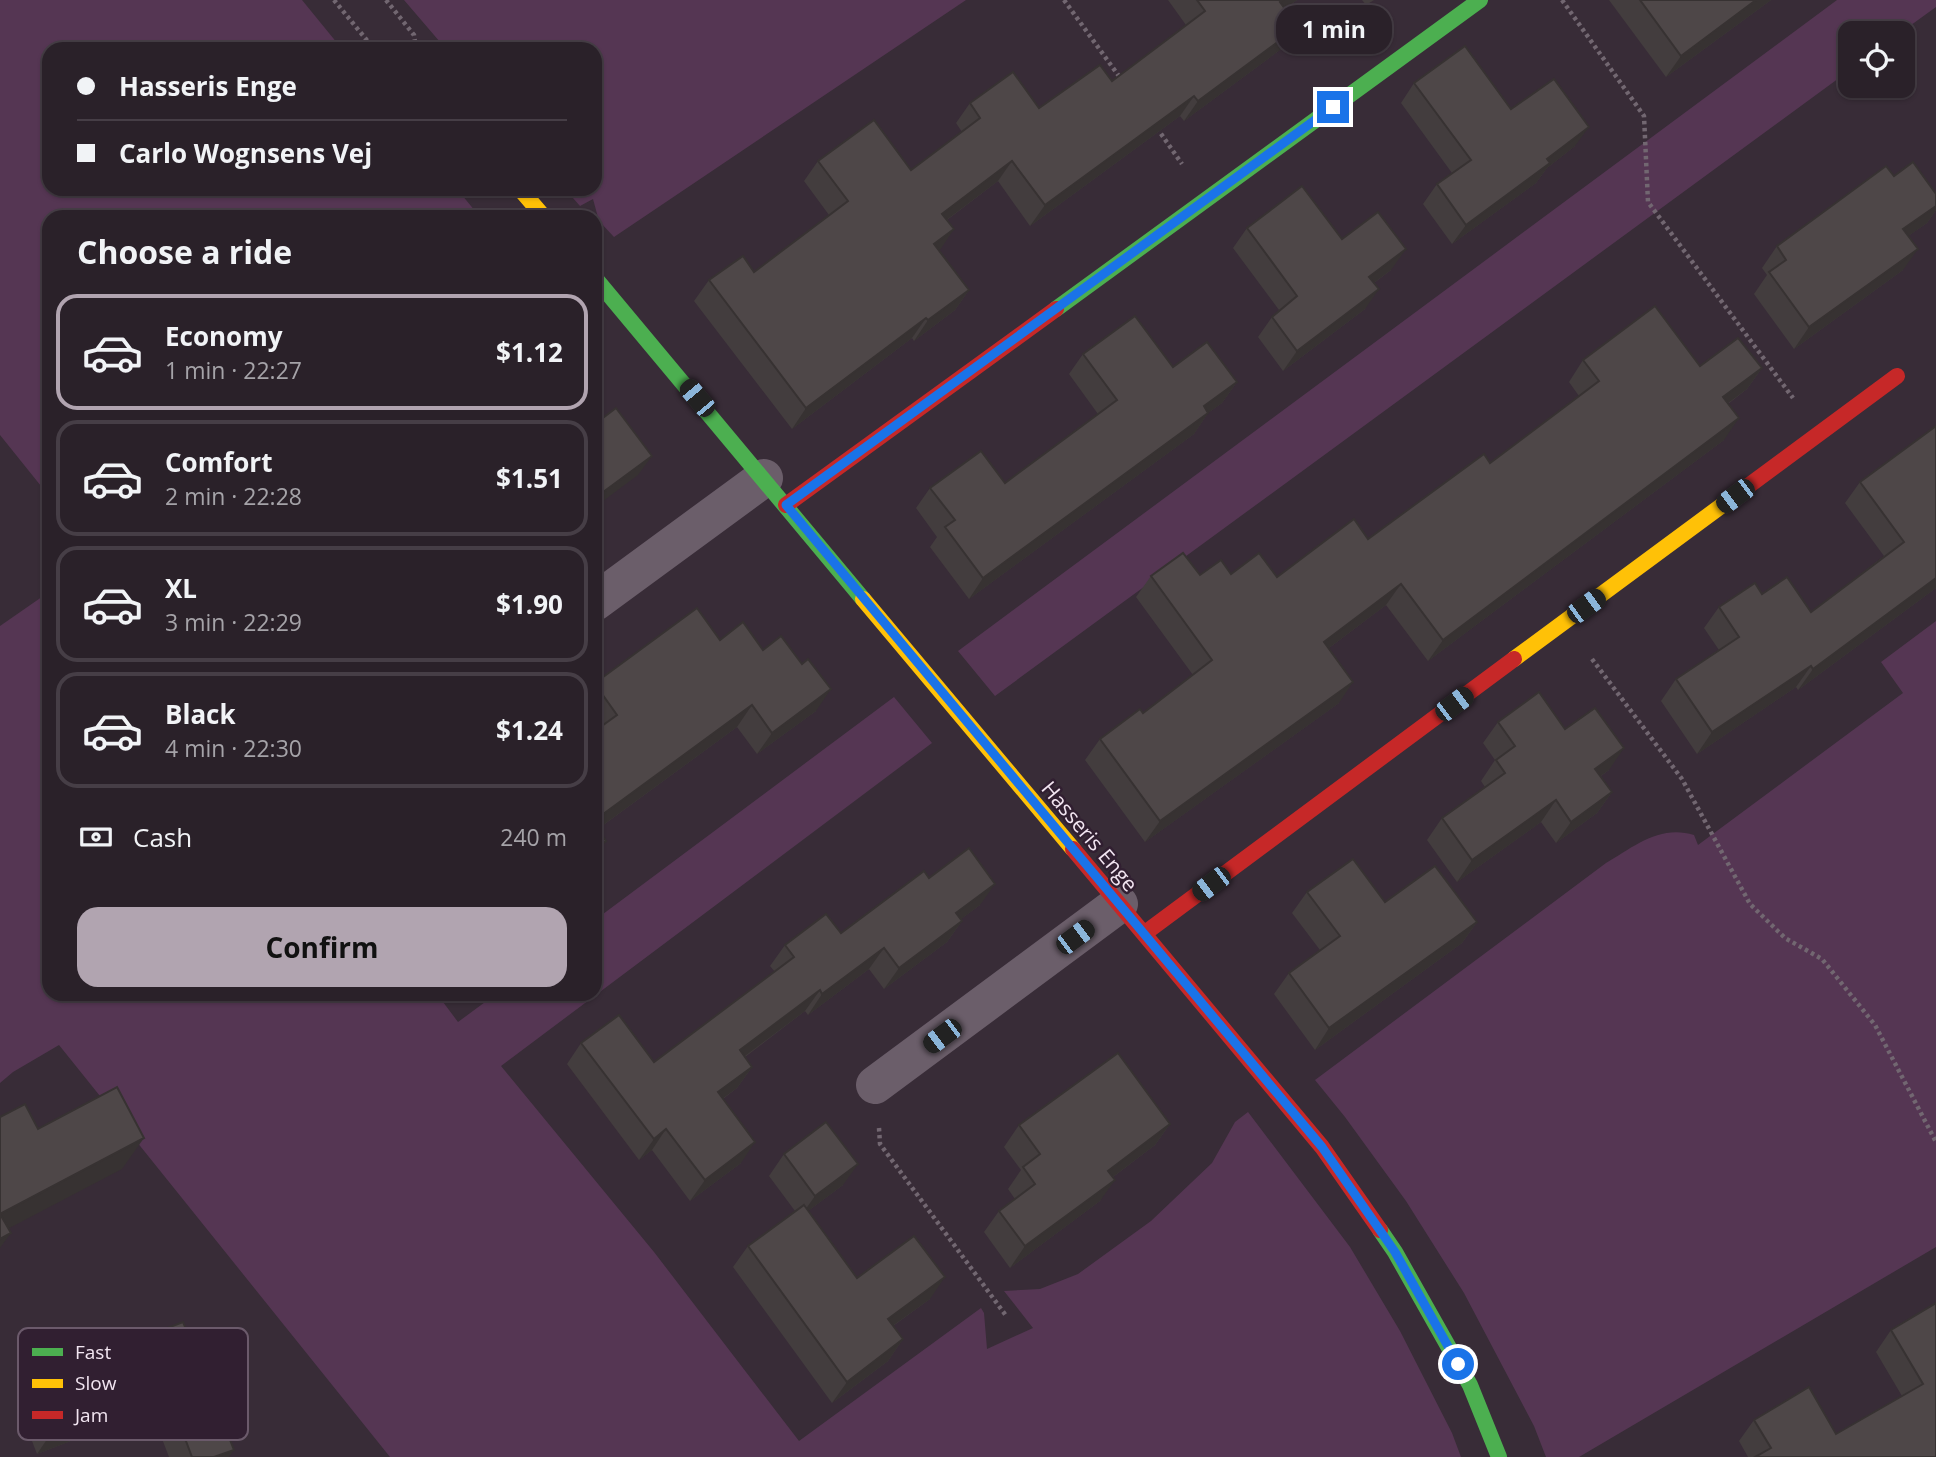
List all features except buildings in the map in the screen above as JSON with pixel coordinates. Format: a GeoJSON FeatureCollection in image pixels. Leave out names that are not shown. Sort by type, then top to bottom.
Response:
{"type":"FeatureCollection","features":[{"type":"Feature","properties":{"kind":"street"},"geometry":{"type":"LineString","coordinates":[[602,598],[775,491],[1207,199],[1480,0]]}},
{"type":"Feature","properties":{"kind":"street"},"geometry":{"type":"LineString","coordinates":[[526,196],[538,210]]}},
{"type":"Feature","properties":{"kind":"street","name":"Hasseris Enge"},"geometry":{"type":"LineString","coordinates":[[602,286],[1322,1147],[1395,1252],[1470,1385],[1499,1457]]}},
{"type":"Feature","properties":{"kind":"street"},"geometry":{"type":"LineString","coordinates":[[1145,933],[1897,376]]}},
{"type":"Feature","properties":{"kind":"street"},"geometry":{"type":"LineString","coordinates":[[875,1085],[1119,904]]}},
{"type":"Feature","properties":{"kind":"path"},"geometry":{"type":"LineString","coordinates":[[334,0],[368,42]]}},
{"type":"Feature","properties":{"kind":"path"},"geometry":{"type":"LineString","coordinates":[[386,0],[414,35],[415,42]]}},
{"type":"Feature","properties":{"kind":"path"},"geometry":{"type":"LineString","coordinates":[[1064,0],[1128,88]]}},
{"type":"Feature","properties":{"kind":"path"},"geometry":{"type":"LineString","coordinates":[[1562,0],[1644,116],[1648,202],[1820,434]]}},
{"type":"Feature","properties":{"kind":"path"},"geometry":{"type":"LineString","coordinates":[[1152,121],[1207,199]]}},
{"type":"Feature","properties":{"kind":"path"},"geometry":{"type":"LineString","coordinates":[[1564,622],[1682,779],[1750,904],[1785,939],[1822,959],[1875,1025],[1936,1142]]}},
{"type":"Feature","properties":{"kind":"path"},"geometry":{"type":"LineString","coordinates":[[875,1085],[880,1144],[1007,1317]]}},
{"type":"Feature","properties":{"kind":"shaded area"},"geometry":{"type":"Polygon","coordinates":[[[0,0],[302,0],[336,42],[42,42],[42,196],[463,196],[474,210],[42,210],[42,487],[0,435],[0,0]]]}},
{"type":"Feature","properties":{"kind":"shaded area"},"geometry":{"type":"Polygon","coordinates":[[[404,0],[966,0],[614,237],[602,224],[602,210],[596,210],[593,199],[580,206],[571,196],[602,196],[602,42],[440,42],[404,0]]]}},
{"type":"Feature","properties":{"kind":"shaded area"},"geometry":{"type":"Polygon","coordinates":[[[1837,0],[1936,0],[1936,7],[1915,22],[1838,21],[1838,79],[995,696],[958,651],[1837,0]]]}},
{"type":"Feature","properties":{"kind":"shaded area"},"geometry":{"type":"Polygon","coordinates":[[[42,597],[42,1001],[442,1001],[458,1022],[486,1001],[588,1001],[501,1066],[654,1252],[799,1441],[981,1308],[984,1313],[987,1349],[1033,1328],[1004,1291],[1040,1289],[1078,1274],[1151,1221],[1212,1163],[1235,1122],[1248,1112],[1350,1247],[1400,1331],[1452,1433],[1461,1457],[390,1457],[59,1045],[13,1072],[0,1083],[0,626],[42,597]]]}},
{"type":"Feature","properties":{"kind":"shaded area"},"geometry":{"type":"Polygon","coordinates":[[[1936,621],[1936,1247],[1579,1457],[1546,1457],[1534,1426],[1464,1293],[1406,1201],[1315,1080],[1626,850],[1647,839],[1670,832],[1694,835],[1698,845],[1903,693],[1881,662],[1936,621]]]}},
{"type":"Feature","properties":{"kind":"shaded area"},"geometry":{"type":"Polygon","coordinates":[[[894,697],[932,743],[602,990],[602,915],[894,697]]]}},
{"type":"Feature","properties":{"kind":"traffic: fast"},"geometry":{"type":"LineString","coordinates":[[1056,309],[1480,0]]}},
{"type":"Feature","properties":{"kind":"traffic: fast"},"geometry":{"type":"LineString","coordinates":[[602,286],[863,599]]}},
{"type":"Feature","properties":{"kind":"traffic: fast"},"geometry":{"type":"LineString","coordinates":[[1380,1230],[1470,1385],[1499,1457]]}},
{"type":"Feature","properties":{"kind":"traffic: slow"},"geometry":{"type":"LineString","coordinates":[[526,196],[538,210]]}},
{"type":"Feature","properties":{"kind":"traffic: slow"},"geometry":{"type":"LineString","coordinates":[[1514,659],[1732,498]]}},
{"type":"Feature","properties":{"kind":"traffic: slow"},"geometry":{"type":"LineString","coordinates":[[863,599],[1073,849]]}},
{"type":"Feature","properties":{"kind":"traffic: jam"},"geometry":{"type":"LineString","coordinates":[[786,505],[1056,309]]}},
{"type":"Feature","properties":{"kind":"traffic: jam"},"geometry":{"type":"LineString","coordinates":[[1732,498],[1897,376]]}},
{"type":"Feature","properties":{"kind":"traffic: jam"},"geometry":{"type":"LineString","coordinates":[[1145,933],[1514,659]]}},
{"type":"Feature","properties":{"kind":"traffic: jam"},"geometry":{"type":"LineString","coordinates":[[1073,849],[1322,1147],[1380,1230]]}},
{"type":"Feature","properties":{"kind":"route"},"geometry":{"type":"LineString","coordinates":[[1333,107],[786,505],[1322,1147],[1395,1252],[1458,1364]]}}]}
